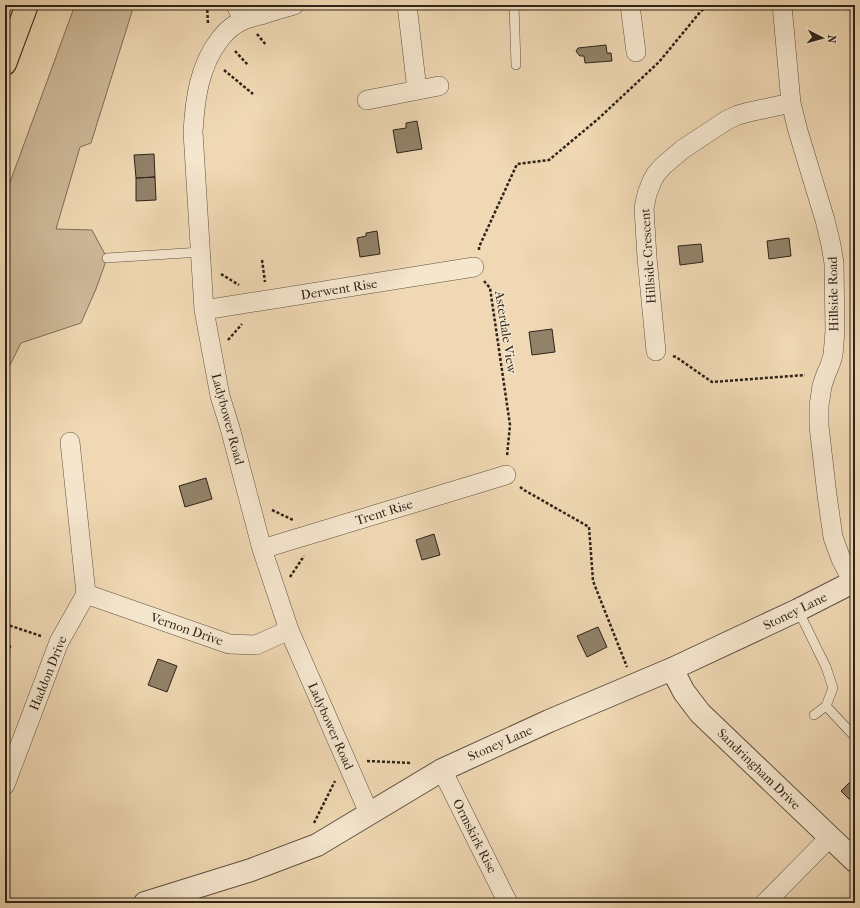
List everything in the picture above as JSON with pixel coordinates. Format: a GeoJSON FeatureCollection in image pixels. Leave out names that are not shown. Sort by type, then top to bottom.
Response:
{"type":"FeatureCollection","features":[{"type":"Feature","properties":{"kind":"highway"},"geometry":{"type":"LineString","coordinates":[[5,64],[27,5]]}},
{"type":"Feature","properties":{"kind":"street","name":"Ladybower Road"},"geometry":{"type":"LineString","coordinates":[[294,5],[244,19],[226,31],[213,48],[204,67],[197,92],[193,132],[204,310],[220,396],[262,549],[289,630],[368,813]]}},
{"type":"Feature","properties":{"kind":"street"},"geometry":{"type":"LineString","coordinates":[[407,5],[417,90]]}},
{"type":"Feature","properties":{"kind":"street"},"geometry":{"type":"LineString","coordinates":[[630,5],[636,52]]}},
{"type":"Feature","properties":{"kind":"street","name":"Hillside Road"},"geometry":{"type":"LineString","coordinates":[[782,5],[791,104],[826,220],[834,263],[835,331],[833,355],[822,386],[819,406],[819,426],[833,537],[841,559],[854,582]]}},
{"type":"Feature","properties":{"kind":"street"},"geometry":{"type":"LineString","coordinates":[[367,100],[439,86]]}},
{"type":"Feature","properties":{"kind":"street","name":"Hillside Crescent"},"geometry":{"type":"LineString","coordinates":[[656,351],[644,208],[652,181],[663,166],[679,152],[727,120],[749,112],[791,104]]}},
{"type":"Feature","properties":{"kind":"street","name":"Derwent Rise"},"geometry":{"type":"LineString","coordinates":[[204,310],[474,268]]}},
{"type":"Feature","properties":{"kind":"street"},"geometry":{"type":"LineString","coordinates":[[70,442],[86,594]]}},
{"type":"Feature","properties":{"kind":"street","name":"Trent Rise"},"geometry":{"type":"LineString","coordinates":[[262,549],[506,475]]}},
{"type":"Feature","properties":{"kind":"street","name":"Stoney Lane"},"geometry":{"type":"LineString","coordinates":[[145,903],[251,870],[317,845],[368,813],[442,770],[549,721],[672,669],[854,582]]}},
{"type":"Feature","properties":{"kind":"street","name":"Vernon Drive"},"geometry":{"type":"LineString","coordinates":[[86,594],[229,644],[256,645],[289,630]]}},
{"type":"Feature","properties":{"kind":"street","name":"Haddon Drive"},"geometry":{"type":"LineString","coordinates":[[5,785],[58,642],[86,594]]}},
{"type":"Feature","properties":{"kind":"street","name":"Sandringham Drive"},"geometry":{"type":"LineString","coordinates":[[672,669],[684,692],[700,713],[855,861]]}},
{"type":"Feature","properties":{"kind":"street","name":"Ormskirk Rise"},"geometry":{"type":"LineString","coordinates":[[442,770],[508,903]]}},
{"type":"Feature","properties":{"kind":"street"},"geometry":{"type":"LineString","coordinates":[[765,903],[830,837]]}},
{"type":"Feature","properties":{"kind":"lane"},"geometry":{"type":"LineString","coordinates":[[514,5],[516,65]]}},
{"type":"Feature","properties":{"kind":"lane"},"geometry":{"type":"LineString","coordinates":[[107,258],[200,252]]}},
{"type":"Feature","properties":{"kind":"lane"},"geometry":{"type":"LineString","coordinates":[[798,610],[826,666],[833,688],[826,706],[814,715]]}},
{"type":"Feature","properties":{"kind":"lane"},"geometry":{"type":"LineString","coordinates":[[826,706],[855,737]]}},
{"type":"Feature","properties":{"kind":"path"},"geometry":{"type":"LineString","coordinates":[[474,268],[479,247],[517,164],[549,160],[598,119],[659,62],[701,11],[709,5]]}},
{"type":"Feature","properties":{"kind":"path"},"geometry":{"type":"LineString","coordinates":[[244,19],[266,44]]}},
{"type":"Feature","properties":{"kind":"path"},"geometry":{"type":"LineString","coordinates":[[232,48],[248,65]]}},
{"type":"Feature","properties":{"kind":"path"},"geometry":{"type":"LineString","coordinates":[[221,68],[253,94]]}},
{"type":"Feature","properties":{"kind":"path","name":"Asterdale View"},"geometry":{"type":"LineString","coordinates":[[474,268],[490,288],[510,425],[506,475]]}},
{"type":"Feature","properties":{"kind":"path"},"geometry":{"type":"LineString","coordinates":[[656,351],[676,357],[712,382],[826,374]]}},
{"type":"Feature","properties":{"kind":"path"},"geometry":{"type":"LineString","coordinates":[[506,475],[524,490],[589,527],[593,581],[634,686]]}},
{"type":"Feature","properties":{"kind":"path"},"geometry":{"type":"LineString","coordinates":[[5,624],[58,642]]}},
{"type":"Feature","properties":{"kind":"shaded area"},"geometry":{"type":"Polygon","coordinates":[[[75,5],[134,5],[91,143],[80,147],[56,229],[92,230],[107,258],[96,289],[81,323],[21,343],[5,375],[5,196],[75,5]]]}},
{"type":"Feature","properties":{"kind":"building"},"geometry":{"type":"Polygon","coordinates":[[[606,45],[607,53],[611,53],[612,61],[585,63],[584,56],[580,56],[576,51],[578,48],[606,45]]]}},
{"type":"Feature","properties":{"kind":"building"},"geometry":{"type":"Polygon","coordinates":[[[417,121],[422,149],[397,153],[393,130],[406,128],[406,123],[417,121]]]}},
{"type":"Feature","properties":{"kind":"building"},"geometry":{"type":"Polygon","coordinates":[[[154,154],[155,177],[136,178],[134,155],[154,154]]]}},
{"type":"Feature","properties":{"kind":"building"},"geometry":{"type":"Polygon","coordinates":[[[155,177],[156,200],[136,201],[136,178],[155,177]]]}},
{"type":"Feature","properties":{"kind":"building"},"geometry":{"type":"Polygon","coordinates":[[[377,231],[380,254],[360,257],[357,238],[366,236],[366,233],[377,231]]]}},
{"type":"Feature","properties":{"kind":"building"},"geometry":{"type":"Polygon","coordinates":[[[789,238],[791,256],[769,259],[767,241],[789,238]]]}},
{"type":"Feature","properties":{"kind":"building"},"geometry":{"type":"Polygon","coordinates":[[[701,244],[703,262],[680,265],[678,246],[701,244]]]}},
{"type":"Feature","properties":{"kind":"building"},"geometry":{"type":"Polygon","coordinates":[[[552,329],[555,352],[532,355],[529,332],[552,329]]]}},
{"type":"Feature","properties":{"kind":"building"},"geometry":{"type":"Polygon","coordinates":[[[206,478],[212,499],[185,507],[179,486],[206,478]]]}},
{"type":"Feature","properties":{"kind":"building"},"geometry":{"type":"Polygon","coordinates":[[[434,534],[440,555],[422,560],[416,540],[434,534]]]}},
{"type":"Feature","properties":{"kind":"building"},"geometry":{"type":"Polygon","coordinates":[[[598,627],[607,647],[587,657],[577,636],[598,627]]]}},
{"type":"Feature","properties":{"kind":"building"},"geometry":{"type":"Polygon","coordinates":[[[5,643],[11,646],[5,660],[5,643]]]}},
{"type":"Feature","properties":{"kind":"building"},"geometry":{"type":"Polygon","coordinates":[[[158,659],[177,666],[167,692],[148,685],[158,659]]]}},
{"type":"Feature","properties":{"kind":"building"},"geometry":{"type":"Polygon","coordinates":[[[855,777],[855,805],[841,791],[855,777]]]}}]}
